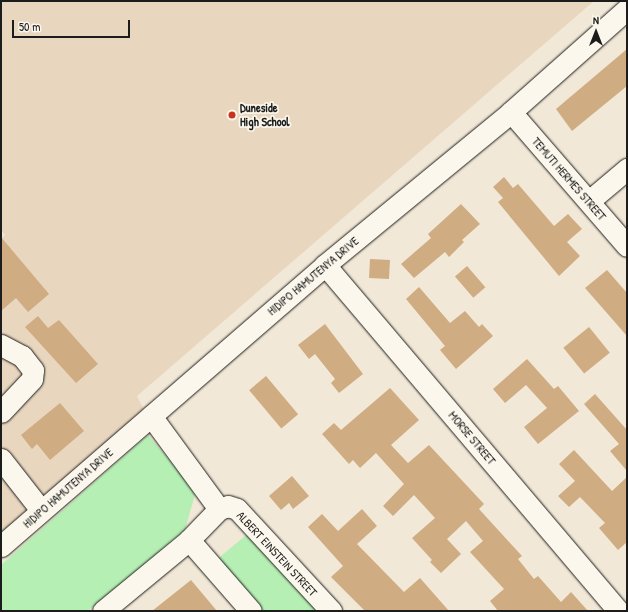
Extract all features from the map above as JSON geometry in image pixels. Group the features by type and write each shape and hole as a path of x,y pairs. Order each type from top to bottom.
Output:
{"street":[{"name":"HIDIPO HAMUTENYA DRIVE","path":"1,546 40,510 325,265 511,112 627,9"},
{"name":"TEMUTI HERMES STREET","path":"511,112 627,246"},
{"path":"589,201 627,169"},
{"name":"MORSE STREET","path":"325,265 618,611"},
{"path":"1,345 22,356 34,370 32,379 1,412"},
{"name":"ALBERT EINSTEIN STREET","path":"151,416 219,509"},
{"path":"1,459 40,510"},
{"name":"ALBERT EINSTEIN STREET","path":"103,611 189,540 219,509 228,506 237,509 331,611"},
{"path":"189,540 251,611"}],"shaded area":[{"name":"Duneside High School","path":"1,1 594,1 137,396 150,423 1,552 1,239 5,235 1,230"}],"green space":[{"path":"148,435 196,491 185,530 88,611 1,611 1,565"},
{"path":"250,532 320,611 261,611 216,560"}],"building":[{"path":"627,49 627,86 572,131 556,109"},
{"path":"504,177 513,188 518,184 554,226 568,214 582,229 567,242 580,256 559,276 498,202 503,198 493,187"},
{"path":"461,204 480,224 462,240 464,242 449,257 445,252 414,278 401,264 431,238 428,234"},
{"path":"1,237 49,294 28,312 16,298 1,311"},
{"path":"370,259 390,260 389,279 369,278"},
{"path":"467,266 485,287 473,298 455,276"},
{"path":"607,270 627,293 627,336 585,288"},
{"path":"419,287 450,323 465,311 479,327 482,324 493,336 456,369 440,350 445,346 406,299"},
{"path":"38,316 48,328 59,320 98,364 76,383 25,327"},
{"path":"325,324 363,374 339,393 331,383 335,379 315,354 309,359 298,345"},
{"path":"589,327 610,353 584,373 563,348"},
{"path":"527,359 554,389 558,386 579,411 538,444 524,427 547,408 526,385 505,403 493,389"},
{"path":"266,376 298,414 281,428 249,390"},
{"path":"390,388 419,420 391,445 408,463 429,445 484,504 479,509 522,556 518,559 534,579 538,576 561,602 571,592 588,611 498,611 490,601 504,589 470,552 483,541 466,521 447,539 461,554 441,573 430,562 432,560 412,538 435,518 414,495 393,516 383,506 404,484 376,453 360,468 353,460 349,464 322,434 334,423 341,430"},
{"path":"595,394 627,430 627,471 610,451 619,444 584,404"},
{"path":"60,403 84,431 50,460 37,444 32,449 21,435"},
{"path":"574,450 612,491 627,477 627,542 618,550 599,528 605,523 580,497 569,507 558,496 575,481 559,464"},
{"path":"292,476 309,496 293,509 289,503 281,510 269,496"},
{"path":"362,509 377,526 357,544 404,592 420,578 449,611 365,611 331,577 343,566 308,527 322,514 338,531"},
{"path":"191,580 217,611 152,611"}],"place":[{"name":"Duneside High School","path":"232,115"}]}
